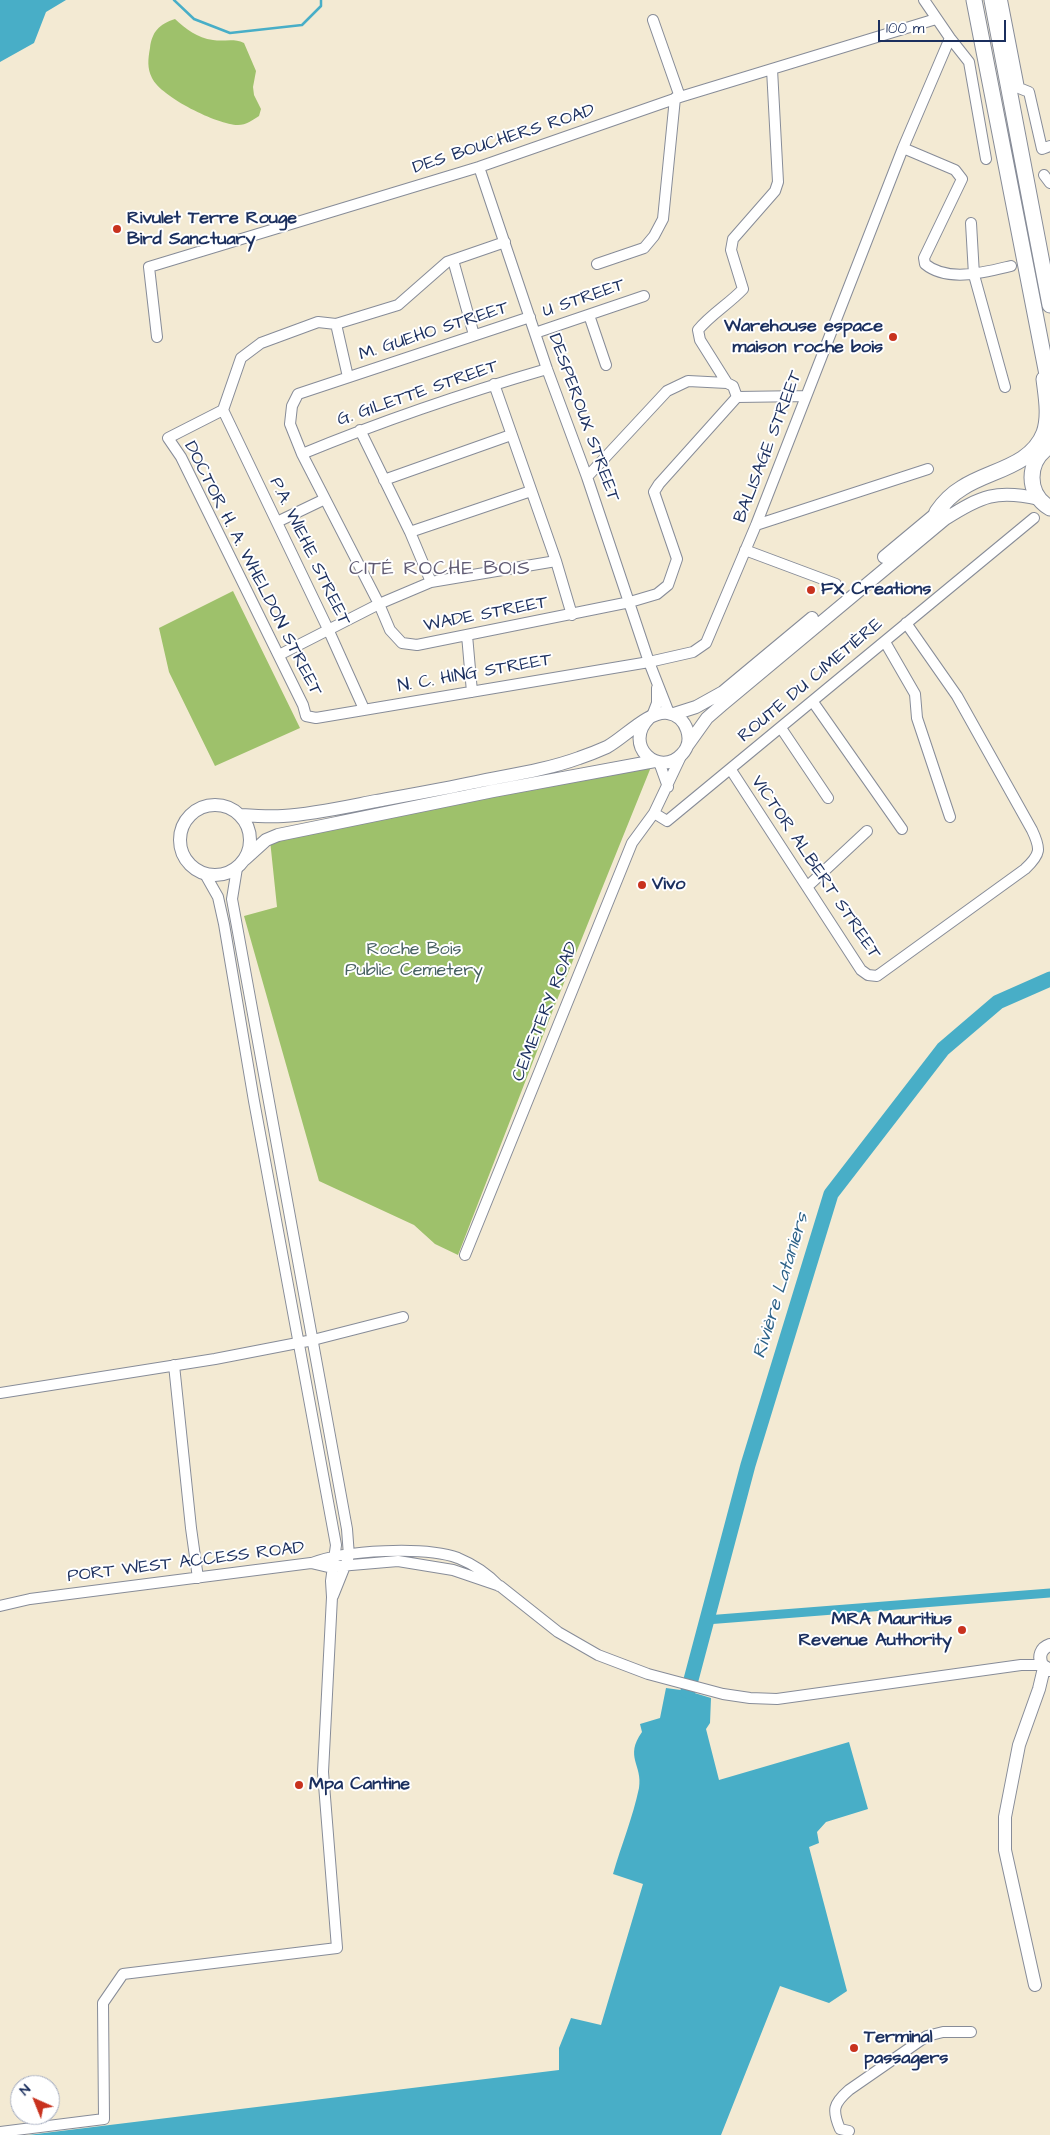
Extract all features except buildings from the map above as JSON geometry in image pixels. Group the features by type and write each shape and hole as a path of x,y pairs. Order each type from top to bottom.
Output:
{"highway":[{"path":"974,0 1050,390"},
{"path":"992,0 1050,305"},
{"path":"937,512 949,498 963,487 1028,456 1044,433 1048,406 1037,324"},
{"path":"1047,507 1032,481 1035,462 1049,442"}],"main road":[{"path":"241,816 282,816 338,808 550,768 606,747 650,717 671,714 696,707 723,692 937,512 967,491 1035,462"},
{"path":"241,864 250,849 251,838 248,826 234,809 223,805 211,804 199,808 189,816 183,826 180,838 181,850 186,860 195,869 205,874 216,875 227,873 241,864 266,840 278,835 493,791 657,762 668,762 685,751 708,718 722,705 945,519 966,505 1000,494 1013,494 1047,507"},
{"path":"671,714 684,723 688,730 685,751"},
{"path":"650,717 643,724 638,739 645,754 657,762"},
{"path":"1035,1985 1005,1850 1005,1816 1019,1745 1046,1663"}],"street":[{"path":"924,0 969,62 986,159"},
{"path":"1002,0 1019,88 1029,92 1046,147"},
{"name":"DES BOUCHERS ROAD","path":"158,337 149,267 479,167 678,98 936,19"},
{"path":"597,264 644,248 654,236 663,219 678,98 653,20"},
{"name":"BALISAGE STREET","path":"649,662 693,652 706,643 756,525 903,148 950,38"},
{"path":"727,383 700,340 698,330 707,319 733,300 744,289 731,250 734,239 775,191 778,182 772,69"},
{"path":"903,148 955,170 962,179 924,258 925,264 933,271 974,275 1011,266"},
{"name":"DESPEROUX STREET","path":"479,167 547,369 630,602 649,662 671,714"},
{"path":"971,223 974,275 1005,387"},
{"path":"223,410 241,358 261,343 318,322 336,324 398,305 447,262 505,242"},
{"path":"453,260 474,335"},
{"name":"U STREET","path":"535,333 644,296"},
{"path":"589,315 606,365"},
{"name":"M. GUEHO STREET","path":"292,406 298,394 530,317"},
{"path":"336,324 348,377"},
{"name":"G. GILETTE STREET","path":"302,454 360,430 494,384 547,369"},
{"path":"587,477 667,390 688,381 727,383 733,386 737,397 806,396"},
{"path":"494,384 556,561 572,614"},
{"name":"WADE STREET","path":"292,406 290,424 302,454 379,604 390,630 402,643 417,645 630,602 657,594 668,585 677,559 654,492 737,397"},
{"name":"DOCTOR H. A. WHELDON STREET","path":"223,410 168,438 180,457 279,655 303,705 306,716"},
{"name":"P.A. WIEHE STREET","path":"223,410 328,629 364,710"},
{"path":"360,430 410,532 431,582"},
{"path":"384,480 511,434"},
{"path":"756,525 928,469"},
{"path":"410,532 531,491"},
{"path":"277,522 325,499"},
{"name":"ROUTE DU CIMETIÈRE","path":"654,813 667,821 1034,518"},
{"path":"746,550 836,584"},
{"path":"279,655 379,604 431,582 556,561"},
{"name":"VICTOR ALBERT STREET","path":"730,770 808,886 860,970 868,975 877,976 1035,858 1038,843 999,768 957,696 906,623"},
{"path":"467,635 472,692"},
{"path":"885,642 916,694 917,718 950,817"},
{"name":"N. C. HING STREET","path":"306,716 316,718 649,662"},
{"path":"650,717 657,704 656,679"},
{"path":"813,702 902,829"},
{"path":"781,728 828,798"},
{"name":"CEMETERY ROAD","path":"465,1255 632,843 654,813 685,751"},
{"path":"657,762 668,787"},
{"path":"808,886 867,831"},
{"path":"241,864 232,899 347,1529 347,1561 332,1597"},
{"path":"0,2132 104,2119 103,2003 123,1974 337,1948 329,1867 323,1772 332,1597 331,1581 336,1545 224,924 218,897 205,874"},
{"path":"0,1393 299,1343 403,1317"},
{"path":"174,1365 198,1578"},
{"name":"PORT WEST ACCESS ROAD","path":"0,1606 30,1599 311,1563 347,1561 391,1551 457,1558 484,1571 558,1632 590,1650 648,1674 723,1694 777,1699 1046,1663"},
{"path":"849,2130 840,2129 834,2115 835,2107 840,2098 849,2090 928,2036 942,2032 971,2032"}],"green space":[{"path":"175,19 188,30 207,39 244,43 256,71 253,87 254,95 261,109 259,116 241,125 229,124 191,109 157,85 150,74 149,67 152,37 157,29"},
{"path":"233,591 300,728 215,766 169,672 159,628"},
{"name":"Roche Bois Public Cemetery","path":"651,767 553,1010 458,1255 435,1244 414,1225 319,1181 244,916 277,907 270,840"}],"water":[{"path":"0,0 66,0 46,12 34,43 0,62"},
{"path":"666,1688 688,1691 711,1698 710,1723 706,1729 719,1780 849,1742 868,1809 826,1822 817,1832 819,1843 809,1847 847,1991 829,2003 780,1986 721,2135 28,2135 559,2070 559,2048 571,2018 601,2025 643,1884 613,1874 634,1810 639,1788 640,1780 634,1748 642,1732 640,1724 660,1718"}],"waterway":[{"path":"174,0 194,19 230,33 302,25 321,6 321,0"},
{"name":"Rivière Lataniers","path":"688,1691 748,1465 831,1194 943,1049 998,1002 1050,979"},
{"path":"706,1620 1050,1593"}],"place":[{"name":"Rivulet Terre Rouge Bird Sanctuary","path":"117,229"},
{"name":"Warehouse espace maison roche bois","path":"893,337"},
{"name":"FX Creations","path":"811,590"},
{"name":"Vivo","path":"642,885"},
{"name":"MRA Mauritius Revenue Authority","path":"962,1630"},
{"name":"Mpa Cantine","path":"299,1785"},
{"name":"Terminal passagers","path":"854,2048"}],"district":[{"name":"CITÉ ROCHE BOIS","path":"440,570"}]}
